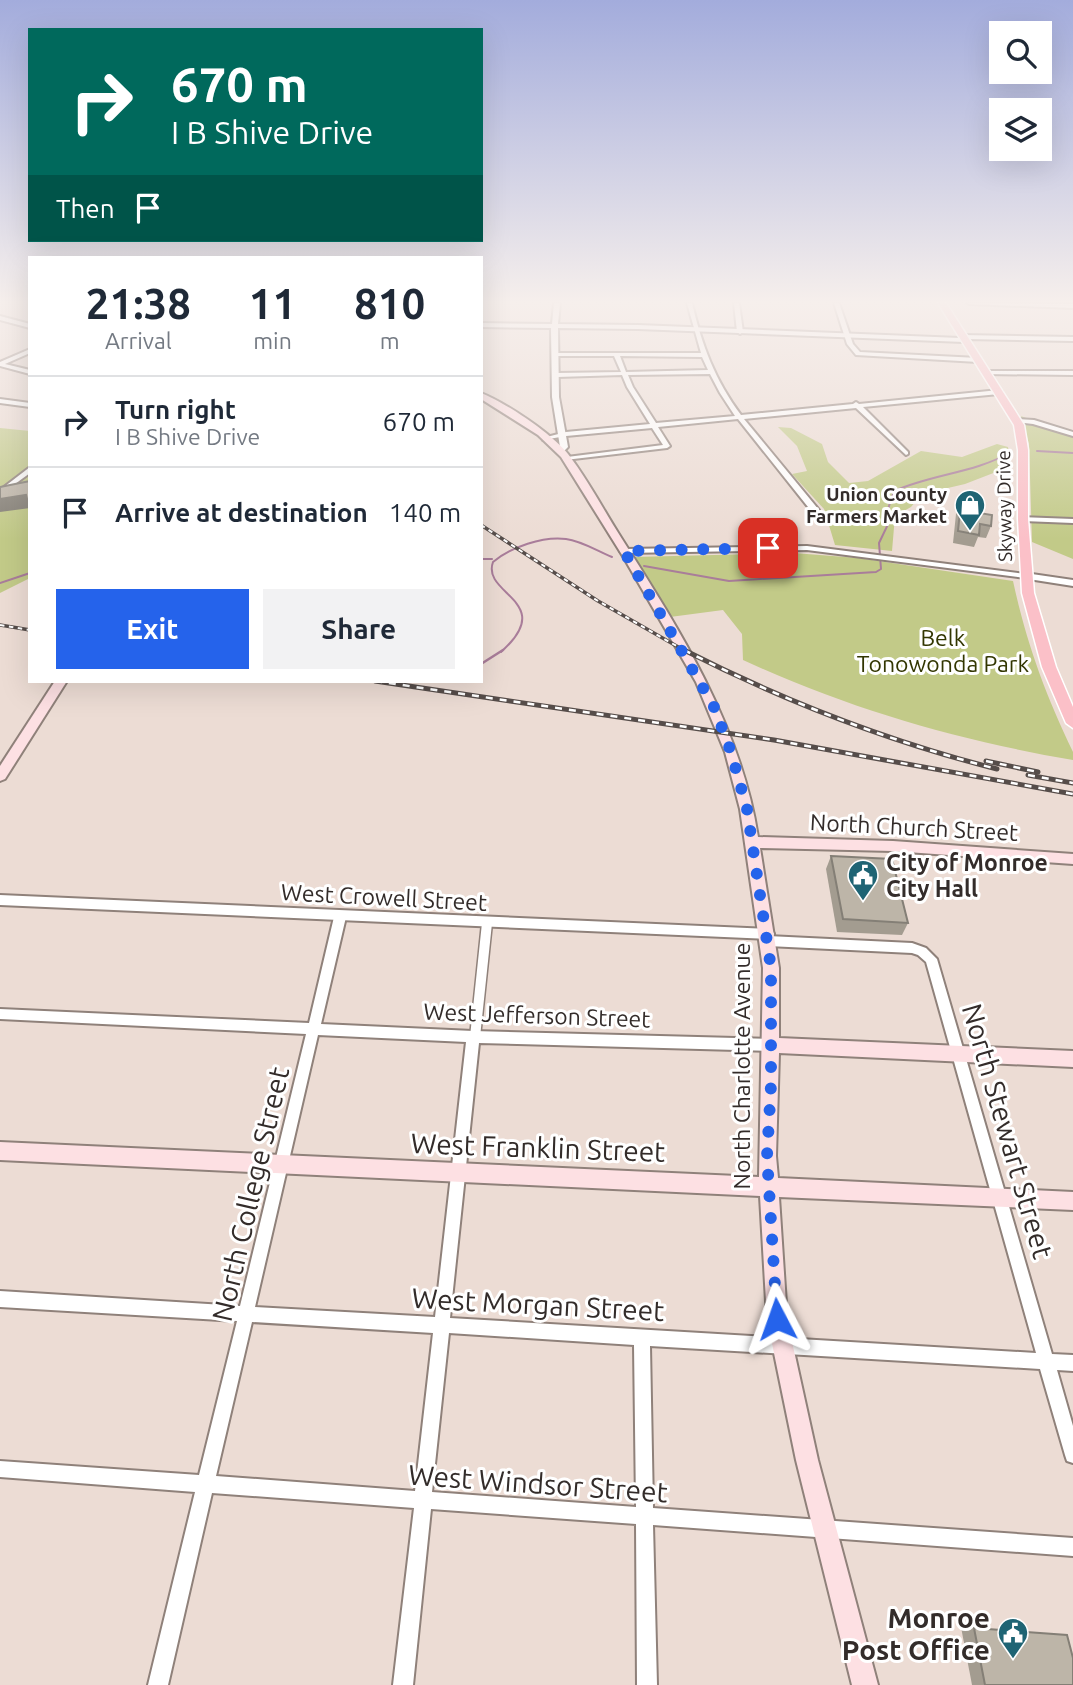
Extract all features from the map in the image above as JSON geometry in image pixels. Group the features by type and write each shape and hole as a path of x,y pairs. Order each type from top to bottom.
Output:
{"main road":[{"name":"Skyway Drive","path":"992,382 1017,421 1023,450 1025,576 1036,628 1073,723"},
{"name":"North Charlotte Avenue","path":"483,396 549,436 564,455 624,551 714,707 731,752 752,842 771,968 768,1185 777,1319 807,1460 865,1685"},
{"path":"0,776 60,683"},
{"name":"North Church Street","path":"752,842 892,846 1073,859"},
{"name":"West Jefferson Street","path":"772,1045 1073,1059"},
{"name":"West Franklin Street","path":"0,1151 1073,1201"}],"street":[{"path":"549,436 556,382"},
{"path":"549,436 564,447 564,455 620,453 666,447 628,382"},
{"path":"718,382 730,405 815,510"},
{"path":"549,436 999,392"},
{"path":"0,401 28,405"},
{"path":"856,404 905,453"},
{"path":"1017,421 1073,434"},
{"path":"0,493 28,471"},
{"path":"1023,519 1073,521"},
{"path":"624,551 799,548 1073,583"},
{"name":"West Crowell Street","path":"0,900 768,938 918,950"},
{"name":"North College Street","path":"158,1685 340,917"},
{"path":"402,1685 487,923"},
{"name":"North Stewart Street","path":"918,950 931,959 1073,1455"},
{"name":"West Jefferson Street","path":"0,1014 474,1037 772,1045"},
{"name":"West Morgan Street","path":"0,1299 1073,1363"},
{"path":"642,1337 647,1685"},
{"name":"West Windsor Street","path":"0,1469 1073,1547"}],"green space":[{"path":"1021,416 1073,435 1073,559 1032,542 1029,444"},
{"path":"778,427 791,428 822,444 828,462 849,483 868,481 921,451 962,457 997,444 1008,447 1010,471 996,472 965,484 922,494 911,507 895,516 892,551 835,545 824,509 792,474 807,471 797,446"},
{"path":"0,428 28,431 28,579 0,593"},
{"name":"Belk Tonowonda Park","path":"794,553 858,558 1013,581 1031,648 1045,689 1073,752 1073,760 987,743 904,721 783,678 743,660 742,634 723,610 670,617 634,557"}],"building":[{"path":"28,481 28,503 26,495 0,499 0,487"},
{"path":"961,501 979,504 979,513 992,515 991,526 980,524 979,535 958,531"},
{"name":"City of Monroe City Hall","path":"831,856 892,859 908,923 843,919"},
{"name":"Monroe Post Office","path":"974,1628 1067,1635 1073,1658 1073,1685 985,1685"}],"waterway":[{"path":"1037,451 1073,453"},
{"path":"644,566 729,581 876,572 881,569 879,543 891,518 888,509 894,491 983,465 1011,452"},
{"path":"503,650 517,635 522,621 514,600 497,583 492,573 493,562 509,552 547,539 578,542 612,557"},
{"path":"483,559 492,559"},
{"path":"0,583 28,574"},
{"path":"483,663 503,650"}],"railway":[{"path":"483,526 598,601 687,652"},
{"path":"0,625 28,630"},
{"path":"684,650 798,703 837,718 916,746 997,769"},
{"path":"389,683 774,740 1073,794"},
{"path":"986,761 1038,772"},
{"path":"1028,775 1073,783"}],"place":[{"name":"Union County Farmers Market","path":"970,532"},
{"name":"City of Monroe City Hall","path":"863,902"},
{"name":"Monroe Post Office","path":"1013,1660"}],"route":[{"path":"768,548 624,551 714,707 731,752 747,809 771,968 771,1085 767,1156 777,1319"}]}
